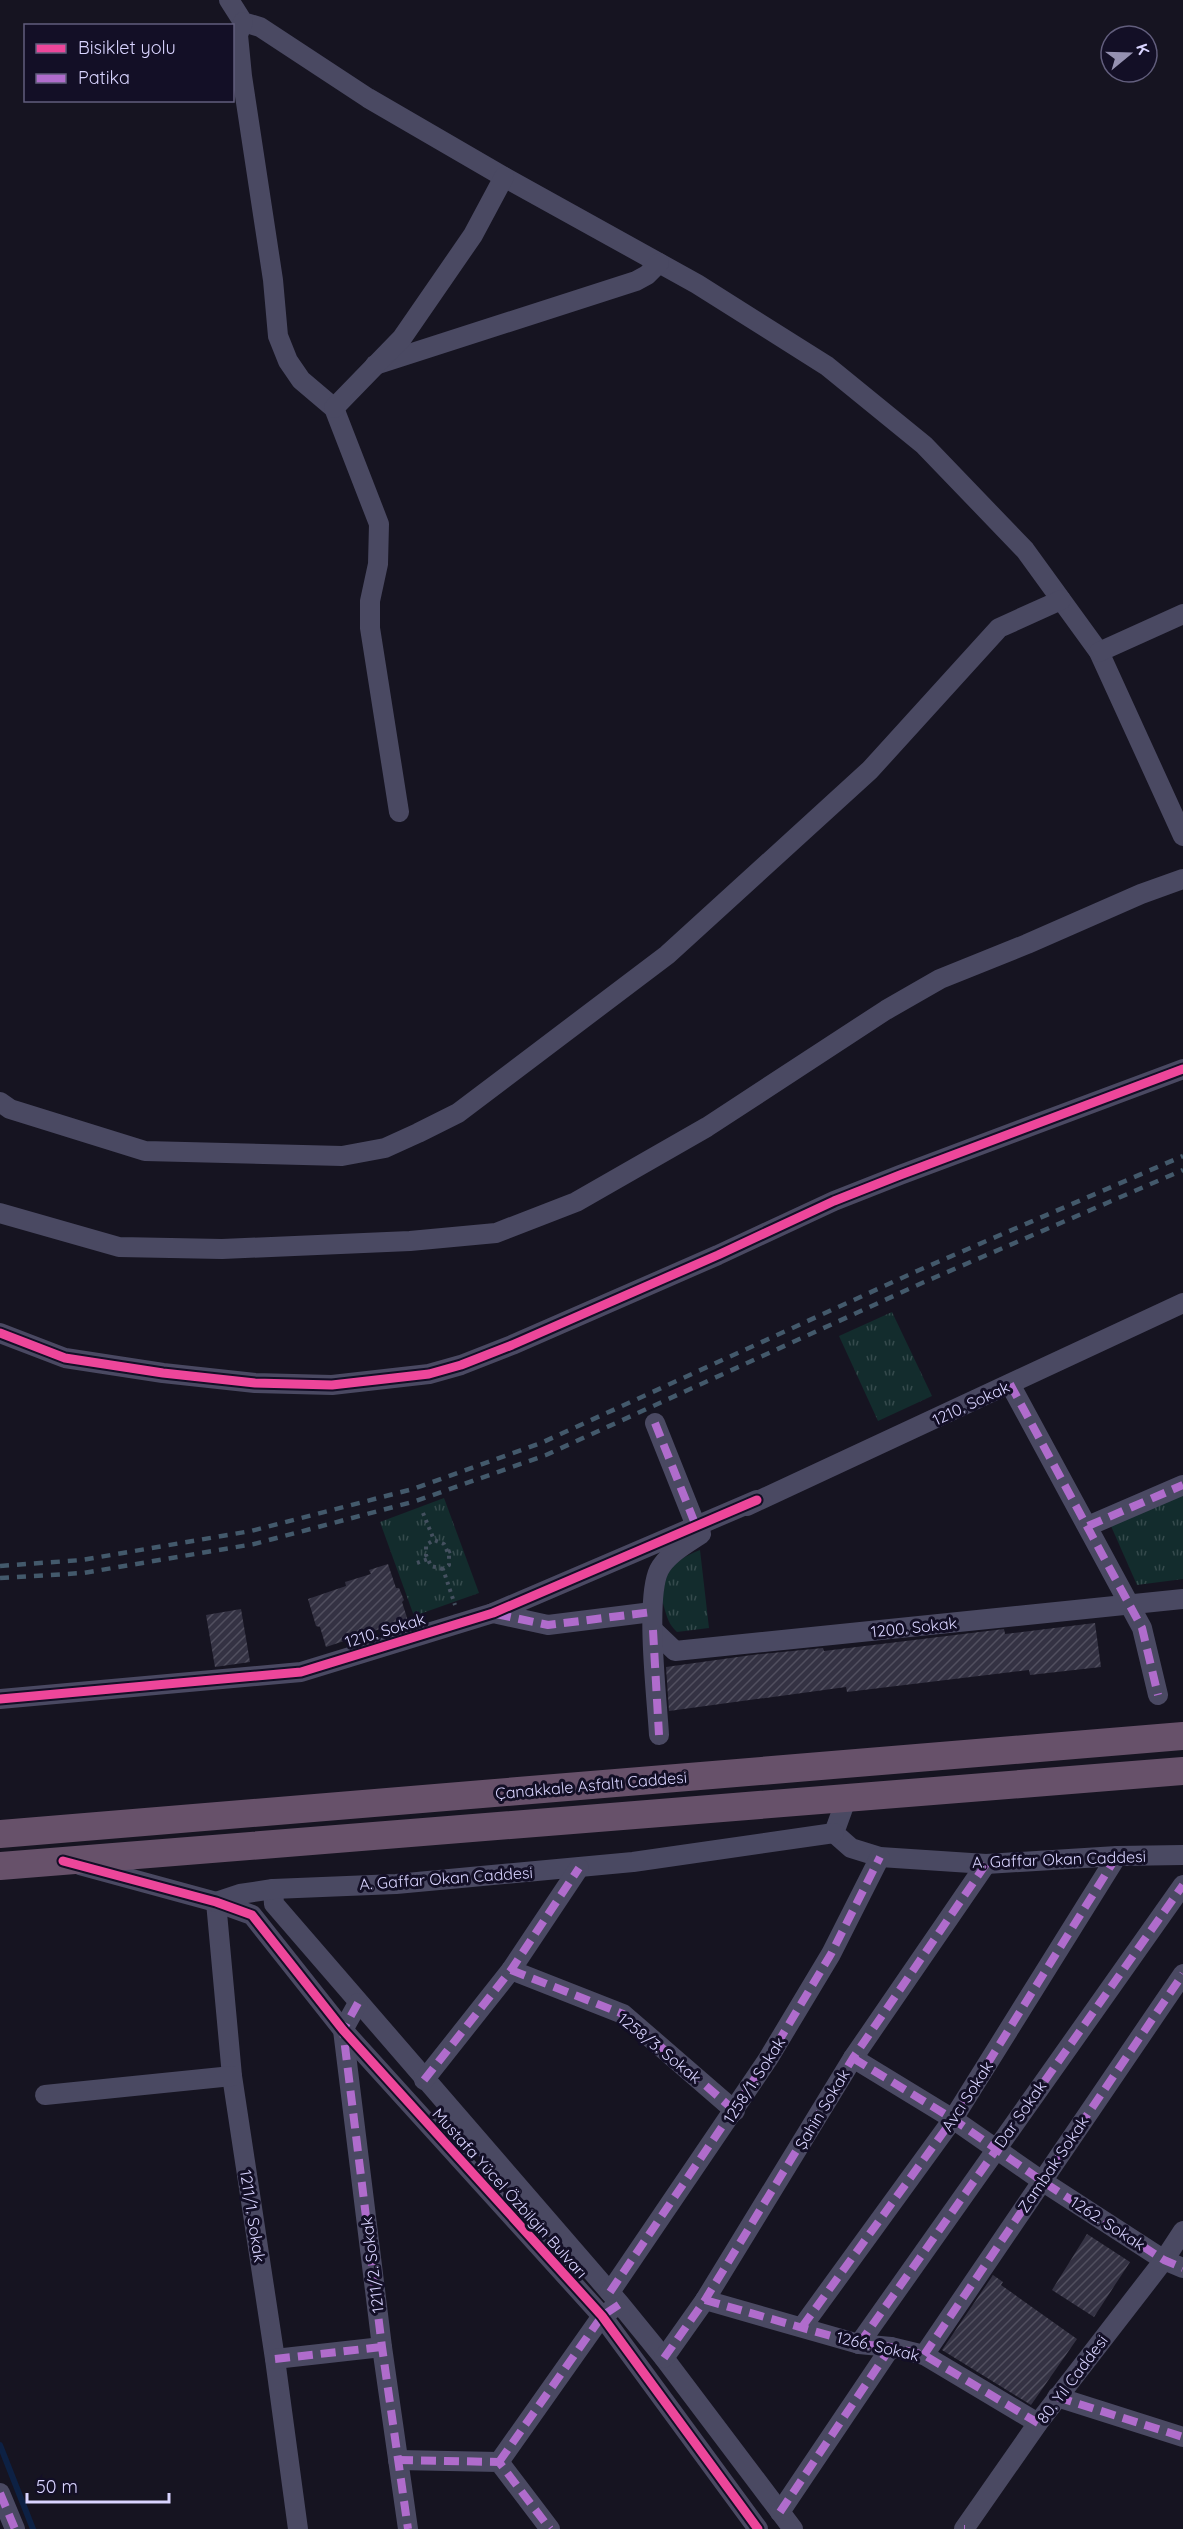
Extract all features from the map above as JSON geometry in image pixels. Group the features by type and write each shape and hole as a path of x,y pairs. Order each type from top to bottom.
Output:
{"highway":[{"name":"Çanakkale Asfaltı Caddesi","path":"0,1834 1183,1736"},
{"name":"Çanakkale Asfaltı Caddesi","path":"0,1866 695,1812 847,1797 1183,1771"}],"street":[{"path":"229,0 243,22 260,27 368,98 504,177 697,284 827,366 924,445 1024,550 1099,652 1183,836"},
{"path":"243,22 238,34 242,76 273,280 278,336 288,362 301,380 334,408 379,524 378,564 370,601 370,628 399,812"},
{"path":"334,408 402,338 473,235 504,177"},
{"path":"375,365 636,281 647,276 659,262"},
{"path":"0,1102 10,1109 146,1151 342,1156 385,1148 418,1133 458,1113 667,955 870,770 999,628 1061,600"},
{"path":"1099,652 1183,614"},
{"path":"0,1213 119,1247 234,1248 410,1241 496,1233 576,1202 707,1126 886,1010 940,979 1141,894 1183,879"},
{"path":"0,1333 65,1358 163,1373 255,1383 332,1385 429,1374 461,1365 512,1345 845,1197 1183,1070"},
{"name":"1210. Sokak","path":"0,1700 301,1672 493,1613 757,1500 1183,1303"},
{"path":"1010,1384 1142,1628 1158,1695"},
{"path":"655,1423 696,1526"},
{"path":"1088,1526 1183,1485"},
{"name":"1210. Sokak","path":"659,1735 652,1602 659,1569 681,1547 757,1500"},
{"name":"1200. Sokak","path":"653,1621 675,1652 1183,1599"},
{"path":"493,1613 548,1625 653,1621"},
{"path":"834,1833 847,1797"},
{"name":"A. Gaffar Okan Caddesi","path":"216,1902 240,1894 273,1896 633,1862 834,1833 851,1848 880,1857 986,1864 1117,1856 1183,1855"},
{"name":"Avcı Sokak","path":"802,2326 953,2119 1117,1856"},
{"name":"1258/1. Sokak","path":"615,2298 735,2111 831,1954 880,1857"},
{"path":"63,1861 216,1902 252,1915 273,1896"},
{"name":"Şahin Sokak","path":"664,2358 705,2300 853,2058 986,1864"},
{"path":"424,2079 511,1970 579,1868"},
{"name":"Dar Sokak","path":"859,2344 1183,1885"},
{"name":"Mustafa Yücel Özbilgin Bulvarı","path":"273,1896 358,2003 615,2298 664,2358 793,2529"},
{"name":"1211/1. Sokak","path":"216,1902 231,2076 275,2359 298,2529"},
{"name":"Mustafa Yücel Özbilgin Bulvarı","path":"252,1915 344,2030 602,2316 758,2529"},
{"name":"1258/3. Sokak","path":"511,1970 623,2014 735,2111"},
{"name":"Zambak Sokak","path":"924,2355 1183,1974"},
{"path":"344,2030 358,2003"},
{"name":"1211/2. Sokak","path":"344,2030 382,2347 408,2529"},
{"name":"1262. Sokak","path":"853,2058 953,2119 1042,2181 1164,2260 1183,2268"},
{"path":"45,2095 231,2076"},
{"name":"80. Yıl Caddesi","path":"965,2529 1057,2397 1164,2260 1183,2231"},
{"path":"500,2462 615,2298"},
{"name":"1266. Sokak","path":"705,2300 859,2344 891,2347 924,2355 1038,2423"},
{"path":"275,2359 382,2347"},
{"path":"780,2512 891,2347"},
{"path":"1057,2397 1183,2437"},
{"path":"398,2460 500,2462"},
{"path":"500,2462 550,2529"},
{"path":"0,2493 15,2529"}],"path":[{"path":"423,1513 435,1540 444,1544 448,1552 449,1565 443,1569 431,1566 428,1560 426,1545 435,1540"},
{"path":"448,1552 453,1550"},
{"path":"417,1563 428,1560"},
{"path":"443,1569 461,1623"}],"green space":[{"path":"892,1312 932,1396 878,1421 839,1336"},
{"path":"1183,1494 1183,1579 1137,1585 1111,1526"},
{"path":"444,1498 479,1593 414,1616 380,1522"},
{"path":"700,1550 709,1628 677,1632 670,1624 664,1607 662,1586 664,1578 674,1564"}],"building":[{"path":"388,1564 396,1588 399,1588 404,1600 402,1602 409,1624 393,1629 392,1625 326,1647 320,1627 316,1626 308,1599 346,1586 345,1582 371,1574 369,1570"},
{"path":"241,1609 250,1662 215,1667 206,1615"},
{"path":"1095,1623 1101,1667 1030,1675 1029,1670 847,1692 846,1687 669,1711 666,1667 752,1655 823,1648 824,1651 1004,1629 1005,1634"},
{"path":"1087,2234 1130,2262 1094,2317 1052,2290"},
{"path":"993,2275 1003,2282 1001,2285 1077,2339 1031,2405 942,2350"}],"waterway":[{"path":"0,2445 33,2529"}],"railway":[{"path":"0,1566 82,1560 251,1531 413,1489 541,1443 917,1271 1183,1156"},
{"path":"0,1578 83,1573 254,1544 416,1501 546,1455 922,1283 1183,1170"}],"marked path":[{"path":"1010,1384 1142,1628 1158,1695"},
{"path":"655,1423 696,1526"},
{"path":"1088,1526 1183,1485"},
{"path":"496,1614 548,1625 652,1612"},
{"path":"653,1630 659,1735"},
{"path":"802,2327 953,2119 1117,1856"},
{"path":"610,2292 768,2059 831,1954 880,1857"},
{"path":"664,2358 705,2300 853,2058 986,1864"},
{"path":"424,2080 511,1970 579,1868"},
{"path":"859,2344 1183,1885"},
{"path":"511,1970 623,2014 735,2111"},
{"path":"924,2355 1183,1974"},
{"path":"358,2003 343,2030 382,2347 408,2529"},
{"path":"853,2058 953,2119 1042,2181 1164,2260 1183,2268"},
{"path":"705,2300 859,2344 891,2347 924,2355 1038,2423"},
{"path":"499,2462 602,2316 620,2304"},
{"path":"275,2359 382,2347"},
{"path":"780,2512 891,2347"},
{"path":"1057,2397 1183,2437"},
{"path":"398,2460 499,2462 550,2529"},
{"path":"0,2493 15,2529"}],"cycle path":[{"path":"0,1333 65,1358 163,1373 255,1383 332,1385 429,1374 461,1365 512,1345 718,1255 834,1201 1183,1069"},
{"path":"0,1699 301,1672 493,1613 757,1500"},
{"path":"63,1861 216,1902 252,1915 343,2030 602,2316 758,2529"}]}
